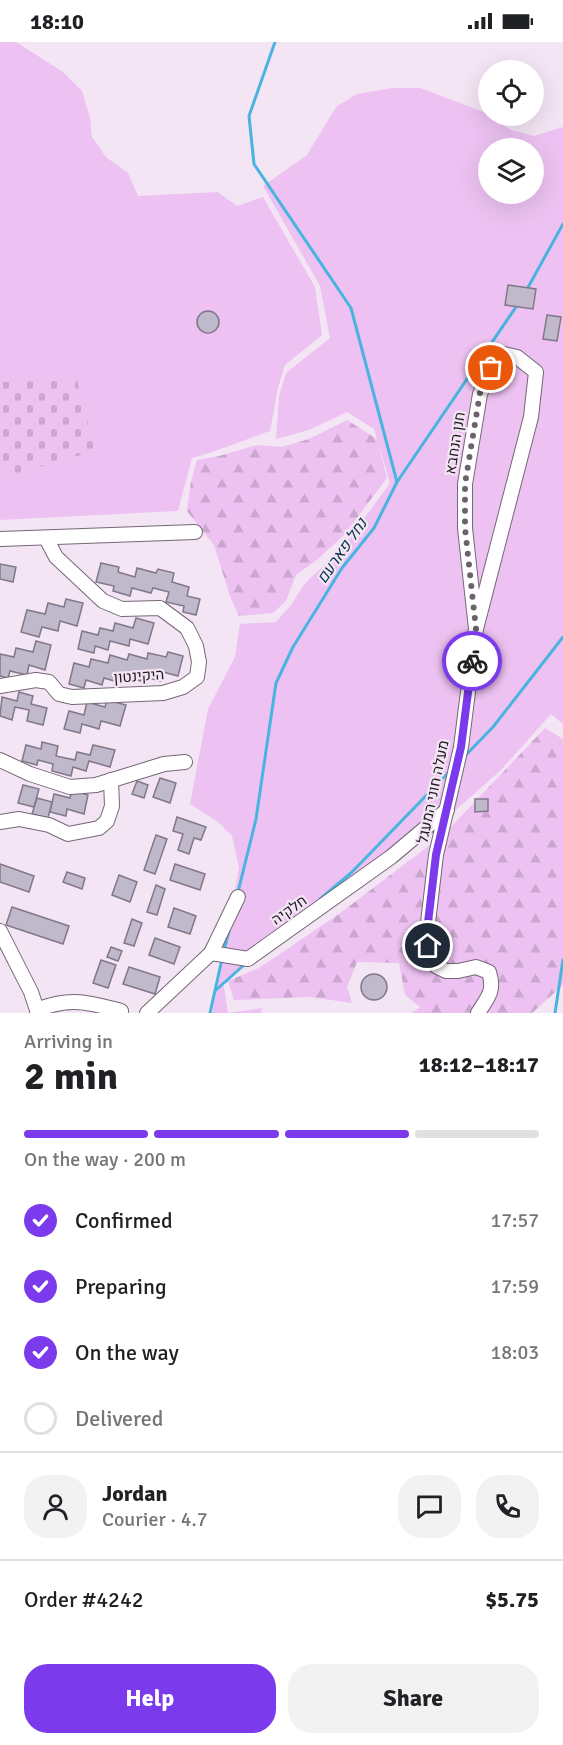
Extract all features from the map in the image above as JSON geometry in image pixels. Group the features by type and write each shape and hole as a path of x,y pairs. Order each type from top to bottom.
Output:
{"street":[{"name":"חנן הנחבא","path":"504,354 517,357 536,372 531,417 476,629 465,528 465,484 480,393 491,368 504,354"},
{"path":"0,539 195,532"},
{"name":"היקינטון","path":"0,686 36,680 49,682 59,694 72,697 163,693 183,687 197,677 196,646 187,628 160,608 122,609 103,601 56,557 46,538"},
{"name":"מעלה חוני המעגל","path":"476,629 461,747 436,855 427,931 429,957 436,966 446,971 476,967 489,972 493,985 478,1013"},
{"path":"0,760 39,777 70,787 96,785 164,764 185,762"},
{"path":"0,822 19,819 50,825 68,834 99,828 107,821 112,806 111,780"},
{"name":"חלקיה","path":"211,953 248,958 391,857 447,810"},
{"path":"147,1013 211,953 238,897"},
{"path":"0,931 31,992 37,1011 52,1004 74,1001 121,1011"}],"green space":[{"path":"0,42 16,42 63,72 82,91 90,118 92,137 106,157 128,173 138,196 218,192 237,206 263,197 315,287 322,335 285,365 270,431 192,458 178,511 0,520"},
{"path":"392,88 420,88 478,110 478,126 505,126 511,130 534,136 563,127 563,724 551,714 501,770 405,855 223,981 228,1013 212,1013 239,868 232,836 218,822 190,804 208,709 235,657 240,624 276,622 311,577 339,553 390,483 374,429 347,412 309,430 276,439 279,396 286,373 330,338 320,286 263,186 307,155 336,107 357,94"},
{"path":"77,380 95,451 0,478 0,382"},
{"path":"347,420 377,439 387,478 344,535 317,560 296,575 286,601 273,613 239,616 230,596 214,545 187,511 191,481 197,460 257,445 281,447 309,439"},
{"path":"545,728 563,739 563,985 532,1013 411,1013 420,1007 405,995 399,963 357,962 347,987 352,1003 310,997 234,1000 228,981 259,968 339,914 443,835"},
{"path":"262,1008 261,1013 228,1013"}],"building":[{"path":"508,285 536,289 533,309 505,305"},
{"path":"208,311 216,314 219,322 216,330 208,333 200,330 197,322 200,314"},
{"path":"547,315 561,317 557,341 543,339"},
{"path":"101,563 119,567 118,572 135,577 137,568 156,573 158,569 174,573 172,582 189,587 187,596 200,599 196,615 183,612 184,606 166,602 169,592 153,588 151,593 132,588 130,596 113,591 114,586 96,582"},
{"path":"0,564 16,567 13,582 0,579"},
{"path":"66,599 83,603 77,626 60,621 58,631 42,627 39,637 21,632 27,610 45,614 48,603 64,607"},
{"path":"136,618 154,623 148,644 130,639 129,646 110,641 108,650 95,646 94,653 78,649 82,631 98,635 100,628 113,631 115,623 133,628"},
{"path":"36,641 51,645 45,670 29,665 27,675 10,671 8,678 0,676 0,654 14,657 16,648 33,652"},
{"path":"168,652 183,656 178,676 163,672 160,681 142,676 141,681 123,676 121,683 104,678 102,685 86,680 84,688 69,684 74,663 89,667 91,659 108,663 110,655 127,660 129,654 147,659 148,653 166,657"},
{"path":"19,692 33,696 31,704 47,708 43,725 27,721 29,710 15,707 12,720 0,716 2,697 17,701"},
{"path":"107,700 126,705 120,726 101,721 99,729 82,724 80,733 64,729 69,711 84,715 87,702 105,707"},
{"path":"42,742 58,746 56,756 75,760 77,752 90,755 93,745 115,750 110,767 89,761 86,771 73,767 71,776 52,771 53,764 38,760 37,765 22,761 26,745 41,749"},
{"path":"160,778 176,783 170,803 153,797"},
{"path":"137,781 148,785 144,798 132,794"},
{"path":"23,785 39,789 34,807 18,803"},
{"path":"72,790 88,795 84,814 67,809 66,816 50,812 54,794 70,798"},
{"path":"37,798 52,802 48,818 32,814"},
{"path":"475,799 488,799 488,811 475,812"},
{"path":"177,817 206,827 201,840 194,838 189,854 178,850 183,834 173,831"},
{"path":"156,835 167,839 155,874 144,870"},
{"path":"0,864 34,876 29,892 0,882"},
{"path":"175,864 205,874 200,890 170,880"},
{"path":"67,872 85,878 82,889 63,882"},
{"path":"119,875 137,882 130,902 112,895"},
{"path":"156,885 165,889 157,915 147,912"},
{"path":"12,907 69,926 63,944 6,925"},
{"path":"174,908 196,916 190,934 168,927"},
{"path":"132,919 142,923 134,946 124,943"},
{"path":"155,938 180,947 174,964 149,955"},
{"path":"111,947 122,951 118,961 107,957"},
{"path":"101,960 116,965 108,988 93,983"},
{"path":"129,967 160,977 155,994 123,984"},
{"path":"374,974 383,978 387,987 383,996 374,1000 365,996 361,987 365,978"}],"waterway":[{"name":"נחל פארעם","path":"238,892 256,819 276,683 293,647 342,568 374,528 397,482 351,308 254,164 249,116 275,42"},
{"path":"526,291 563,224"},
{"path":"397,482 518,304"},
{"path":"463,758 493,727 563,637"},
{"path":"320,899 351,873 450,771"},
{"name":"נחל פארעם","path":"224,950 230,927"},
{"name":"נחל פארעם","path":"210,1013 222,959"},
{"path":"555,1013 563,960"},
{"path":"216,990 245,964"}],"way so far":[{"path":"472,661 476,629 465,528 465,484 480,393 491,368"}],"route":[{"path":"428,946 427,931 436,855 461,747 472,661"}]}
